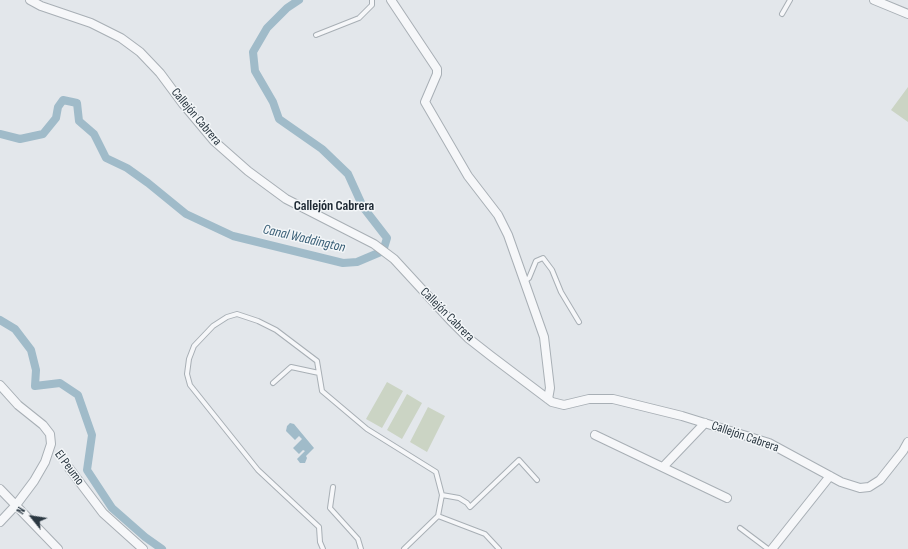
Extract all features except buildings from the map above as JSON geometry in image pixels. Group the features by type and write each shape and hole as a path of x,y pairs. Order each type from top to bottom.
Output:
{"street":[{"name":"Callejón Cabrera","path":"30,0 41,6 91,23 121,38 140,52 160,73 183,104 214,141 248,171 286,199 377,247 394,259 468,338 548,399 564,405 589,399 613,398 705,423 769,443 830,476 856,488 873,486 880,480 903,451 908,442"},
{"path":"391,0 437,69 437,74 426,102 468,176 498,215 508,235 544,337 550,388 548,399"},
{"path":"874,0 908,14"},
{"name":"El Peumo","path":"0,385 18,405 43,425 50,434 51,444"},
{"path":"663,467 705,423"},
{"path":"595,435 727,498"},
{"path":"0,522 16,505 34,481 45,462 51,444"},
{"name":"El Peumo","path":"69,468 102,513 143,549"},
{"path":"772,549 830,476"},
{"path":"0,489 58,549"}],"lane":[{"path":"316,35 359,18 372,5 372,0"},
{"path":"782,14 790,0"},
{"path":"525,282 529,278 536,261 543,258 552,270 560,292 579,322"},
{"path":"323,549 320,542 319,527 258,470 190,385 187,374 189,359 194,346 213,326 228,317 237,314 247,316 276,330 316,361 322,391 367,429 436,472 442,495 438,516 404,549"},
{"path":"272,383 291,367 319,373"},
{"path":"442,495 459,498 468,503 470,507 519,460 537,480"},
{"path":"333,487 330,508 358,539 361,549"},
{"path":"438,516 485,534 499,549"},
{"path":"740,528 768,549"}],"path":[{"name":"El Peumo","path":"51,444 69,468"}],"green space":[{"path":"908,87 908,122 891,110"},
{"path":"387,382 403,391 382,428 366,419"},
{"path":"407,394 422,403 402,439 387,430"},
{"path":"428,407 445,416 427,452 410,442"}],"water":[{"path":"290,423 294,424 314,448 306,456 307,458 305,463 300,463 297,459 305,451 303,450 299,454 293,448 302,439 299,436 295,440 286,431 287,426"}],"waterway":[{"name":"Canal Waddington","path":"0,134 20,139 43,134 56,118 58,107 63,100 77,103 79,121 94,134 106,158 127,168 186,214 233,236 343,263 357,262 383,251 387,238 363,207 348,174 322,149 279,119 273,102 255,71 253,52 267,28 287,8 299,0"},
{"name":"Canal Waddington","path":"0,320 15,329 31,350 36,370 35,386 60,383 78,395 92,435 87,470 112,508 145,537 162,549"}],"district":[{"name":"Callejón Cabrera","path":"334,206"}]}
